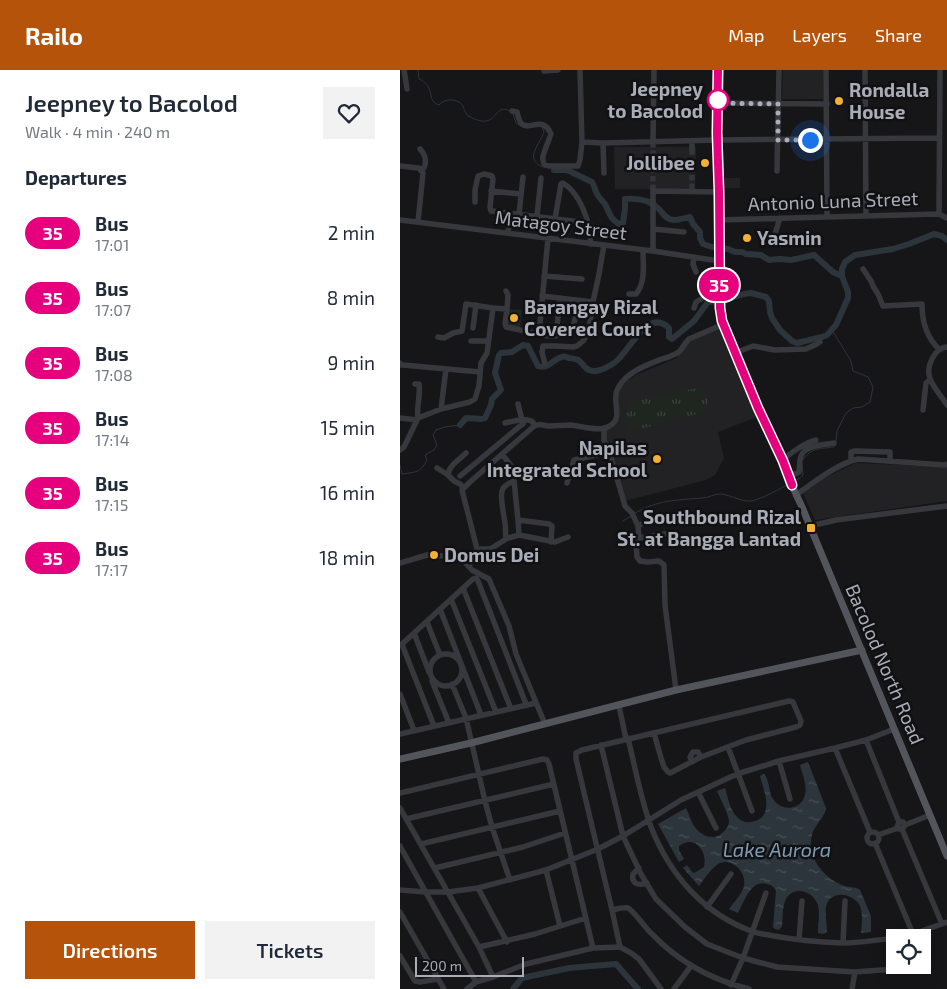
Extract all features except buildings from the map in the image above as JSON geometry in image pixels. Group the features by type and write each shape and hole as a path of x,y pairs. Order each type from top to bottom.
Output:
{"main road":[{"name":"Bacolod North Road","path":"718,70 719,298 724,324 758,408 797,494 947,856"},
{"path":"401,757 471,743 676,690 862,650"}],"street":[{"path":"404,70 408,89"},
{"path":"544,71 558,70"},
{"path":"518,104 514,111 522,125 541,124 550,131 551,134 542,159 544,164 549,166 578,166 582,142 580,70"},
{"path":"653,142 654,70"},
{"path":"777,171 779,70"},
{"path":"826,70 827,217"},
{"path":"865,70 866,216"},
{"path":"939,214 940,70"},
{"path":"718,103 827,104"},
{"path":"582,142 939,138"},
{"path":"692,141 692,150"},
{"path":"604,143 604,173"},
{"path":"420,149 425,158 424,168 421,171"},
{"path":"400,166 418,168 423,175 418,222"},
{"path":"475,202 478,176 484,174 493,177 491,211 588,223"},
{"path":"519,214 523,177"},
{"path":"537,216 542,178"},
{"path":"555,219 561,184 563,183 568,186 579,200 591,226 590,244"},
{"path":"653,251 653,191 692,190 719,192"},
{"path":"491,191 521,194"},
{"path":"508,233 510,214"},
{"name":"Antonio Luna Street","path":"719,220 939,214 947,218"},
{"path":"775,234 780,218"},
{"name":"Matagoy Street","path":"400,220 694,257 719,257"},
{"path":"653,229 684,232"},
{"path":"538,334 548,238"},
{"path":"545,364 542,346 577,346 588,333 604,245"},
{"path":"629,294 636,294 642,283 643,250"},
{"path":"694,257 693,264 696,272"},
{"path":"863,269 884,306 922,304 923,323 930,338 939,349"},
{"path":"544,276 582,280"},
{"path":"694,308 696,302 719,288"},
{"path":"506,291 508,295 506,326 547,336 565,334 572,330 576,315 575,300"},
{"path":"542,296 593,302"},
{"path":"556,336 560,298"},
{"path":"438,337 444,338 462,331 465,305 467,304 507,309"},
{"path":"473,328 476,305"},
{"path":"400,418 417,419 475,399 482,361 486,355 493,308"},
{"path":"462,490 534,426 540,424 604,428 616,421 618,414 616,392 624,380 646,366 680,351 690,339 724,324"},
{"path":"471,341 488,341"},
{"path":"735,353 753,346 775,350 806,349 820,342"},
{"path":"947,348 939,349 935,354 928,374 947,405"},
{"path":"400,363 401,365 480,372"},
{"path":"441,410 446,369"},
{"path":"924,410 926,383 930,380"},
{"path":"400,450 404,447 417,419 420,386 415,384"},
{"path":"460,476 523,424 518,404"},
{"path":"505,423 532,420 534,426"},
{"path":"604,428 604,440 625,506 632,513 636,523 639,538 636,542 637,557 640,561 659,561 664,565 665,605 676,690"},
{"path":"783,461 802,446 816,440"},
{"path":"790,480 800,472 801,455 804,451 813,447 834,443"},
{"path":"851,461 852,452 854,451 890,452 890,461"},
{"path":"567,484 574,460 609,452"},
{"path":"448,475 450,468 466,453"},
{"path":"502,454 512,467 514,475 520,535"},
{"path":"797,494 846,462 858,459 947,464"},
{"path":"476,463 482,471"},
{"path":"437,468 462,487 478,549 472,570"},
{"path":"506,539 501,492 504,487 514,481"},
{"path":"810,526 836,520 947,506"},
{"path":"636,523 676,519"},
{"path":"518,520 551,525 551,542"},
{"path":"639,538 671,533"},
{"path":"478,549 490,549 506,539 520,535 551,542 568,537"},
{"path":"400,563 426,555 460,557 472,570 489,579 508,626 516,654 545,724"},
{"path":"434,726 402,653 402,644 476,578 526,704"},
{"path":"464,588 511,709"},
{"path":"451,599 496,712"},
{"path":"440,609 481,715"},
{"path":"426,622 440,655"},
{"path":"414,633 449,723"},
{"path":"440,655 452,655 460,662 460,677 452,684 438,684 430,676 430,665 440,655"},
{"path":"452,684 466,718 492,827 510,880"},
{"path":"400,694 414,730"},
{"path":"620,948 575,755 578,751 789,700 793,702 802,721 798,726 746,740 702,757 673,772 668,772 664,767 654,733"},
{"path":"400,734 536,703"},
{"path":"619,706 649,820 664,856 696,897 707,907 752,932 794,940 843,943 886,939"},
{"path":"400,890 448,892 478,888 546,870 598,849 623,836 681,800 737,774 779,761 866,740 894,729"},
{"path":"866,740 901,826 944,923 927,929"},
{"path":"601,745 623,836 656,899 685,927 707,944 743,958 777,967 855,972 886,970"},
{"path":"728,747 752,811"},
{"path":"835,748 870,832"},
{"path":"400,793 543,759 546,760 549,764 593,948"},
{"path":"779,761 790,799"},
{"path":"406,819 554,784"},
{"path":"698,792 716,828"},
{"path":"400,808 435,868 493,977"},
{"path":"421,844 560,810"},
{"path":"878,835 930,814"},
{"path":"870,832 875,832 878,835"},
{"path":"870,832 867,836 868,840 871,843 875,843"},
{"path":"435,868 523,847 565,833"},
{"path":"875,843 878,840 878,835"},
{"path":"875,843 910,929"},
{"path":"400,846 476,982"},
{"path":"639,868 633,874 632,879 638,884 647,883"},
{"path":"546,870 560,926"},
{"path":"707,907 731,874"},
{"path":"478,888 507,942"},
{"path":"731,984 743,958 766,893"},
{"path":"799,940 802,901"},
{"path":"843,943 845,901"},
{"path":"612,910 629,909 668,949 692,966 731,984 749,989"},
{"path":"400,912 444,989"},
{"path":"479,948 507,942 586,918"},
{"path":"467,989 476,982 526,964 593,948 620,948 631,953 639,959 661,989"},
{"path":"400,956 415,981 438,979"},
{"path":"674,989 692,966"},
{"path":"852,989 855,972"}],"shaded area":[{"path":"783,70 823,70 823,99 782,99"},
{"path":"614,147 696,147 695,189 615,189"},
{"path":"724,178 740,178 740,188 723,188"},
{"path":"721,328 757,417 718,432 724,458 715,475 706,480 625,501 606,439 607,428 616,423 617,398 622,386 636,375 677,358 688,341"},
{"path":"856,463 947,467 947,501 815,520 803,493 824,478"}],"green space":[{"name":"Barangay Rizal Covered Court","path":"509,309 522,310 520,328 507,327"},
{"path":"697,388 704,390 707,396 708,401 703,412 633,431 626,424 624,417 631,402"}],"water":[{"name":"Lake Aurora","path":"808,762 826,808 812,835 811,851 818,865 828,877 844,886 860,890 871,916 871,932 861,933 862,916 860,906 857,901 842,895 832,898 828,902 826,907 827,932 823,934 818,933 819,915 816,900 803,891 794,892 786,899 783,909 782,926 779,930 773,927 776,891 770,885 761,883 752,888 738,913 729,909 740,895 744,886 743,876 738,868 730,863 720,863 711,870 699,886 683,868 687,865 693,873 704,867 704,856 699,846 690,842 679,846 684,859 679,862 658,824 686,808 694,826 699,832 710,837 718,836 728,827 729,823 728,815 717,791 725,788 731,807 741,821 751,822 759,819 766,810 766,796 760,776 764,774 771,796 776,803 788,808 796,806 800,804 805,796 805,782 800,765"}],"waterway":[{"path":"418,70 419,79 427,85 436,104 439,105 448,100 458,101 463,106 467,115 481,121 490,120 502,109 510,111"},
{"path":"513,114 516,123 521,126"},
{"path":"542,127 544,132 534,157 539,165 546,168"},
{"path":"554,170 567,170 592,182 611,217 619,224 623,223 625,199 643,200 655,206 671,220 690,217 700,232 703,244 735,252 761,255 769,260 791,260 814,255 833,272 842,276"},
{"path":"460,425 466,418 485,418 492,399 501,390 495,373 501,353 512,352 523,345 528,346 538,366 545,367 559,358 565,357 578,360 588,370 596,371 614,363 638,334 653,323 661,323 669,328 669,337 672,339 694,321 708,302 751,293 766,297 769,301 772,318 780,330 792,341 797,343 822,337 827,335 836,325 848,298 848,292 842,276 845,262 855,255 893,249 934,234 942,236 947,240"},
{"path":"832,330 851,361 853,371 868,377 873,387 870,402 862,407 853,408 846,413 837,431 836,441"},
{"path":"400,465 402,474 420,470 427,460 425,455 434,450 437,445 433,435 436,430 460,425"},
{"path":"803,460 813,451 836,445"},
{"path":"793,482 803,475 802,463"},
{"path":"634,514 658,503 704,498 718,494 751,501 787,485"},
{"path":"623,521 631,516"},
{"path":"513,989 522,978 569,968 616,964 638,989"}],"tunnel":[{"path":"653,142 653,190"},
{"path":"692,150 692,189"}],"bus line":[{"name":"35","path":"718,70 719,288 722,321 792,485"}],"place":[{"name":"Jeepney to Bacolod","path":"718,100"},
{"name":"Rondalla House","path":"839,101"},
{"name":"Jollibee","path":"705,163"},
{"name":"Yasmin","path":"747,238"},
{"name":"Barangay Rizal Covered Court","path":"514,318"},
{"name":"Napilas Integrated School","path":"657,459"},
{"name":"Southbound Rizal St. at Bangga Lantad","path":"811,528"},
{"name":"Domus Dei","path":"434,555"}],"route":[{"path":"718,100 718,103 778,104 778,140 810,140"}]}
